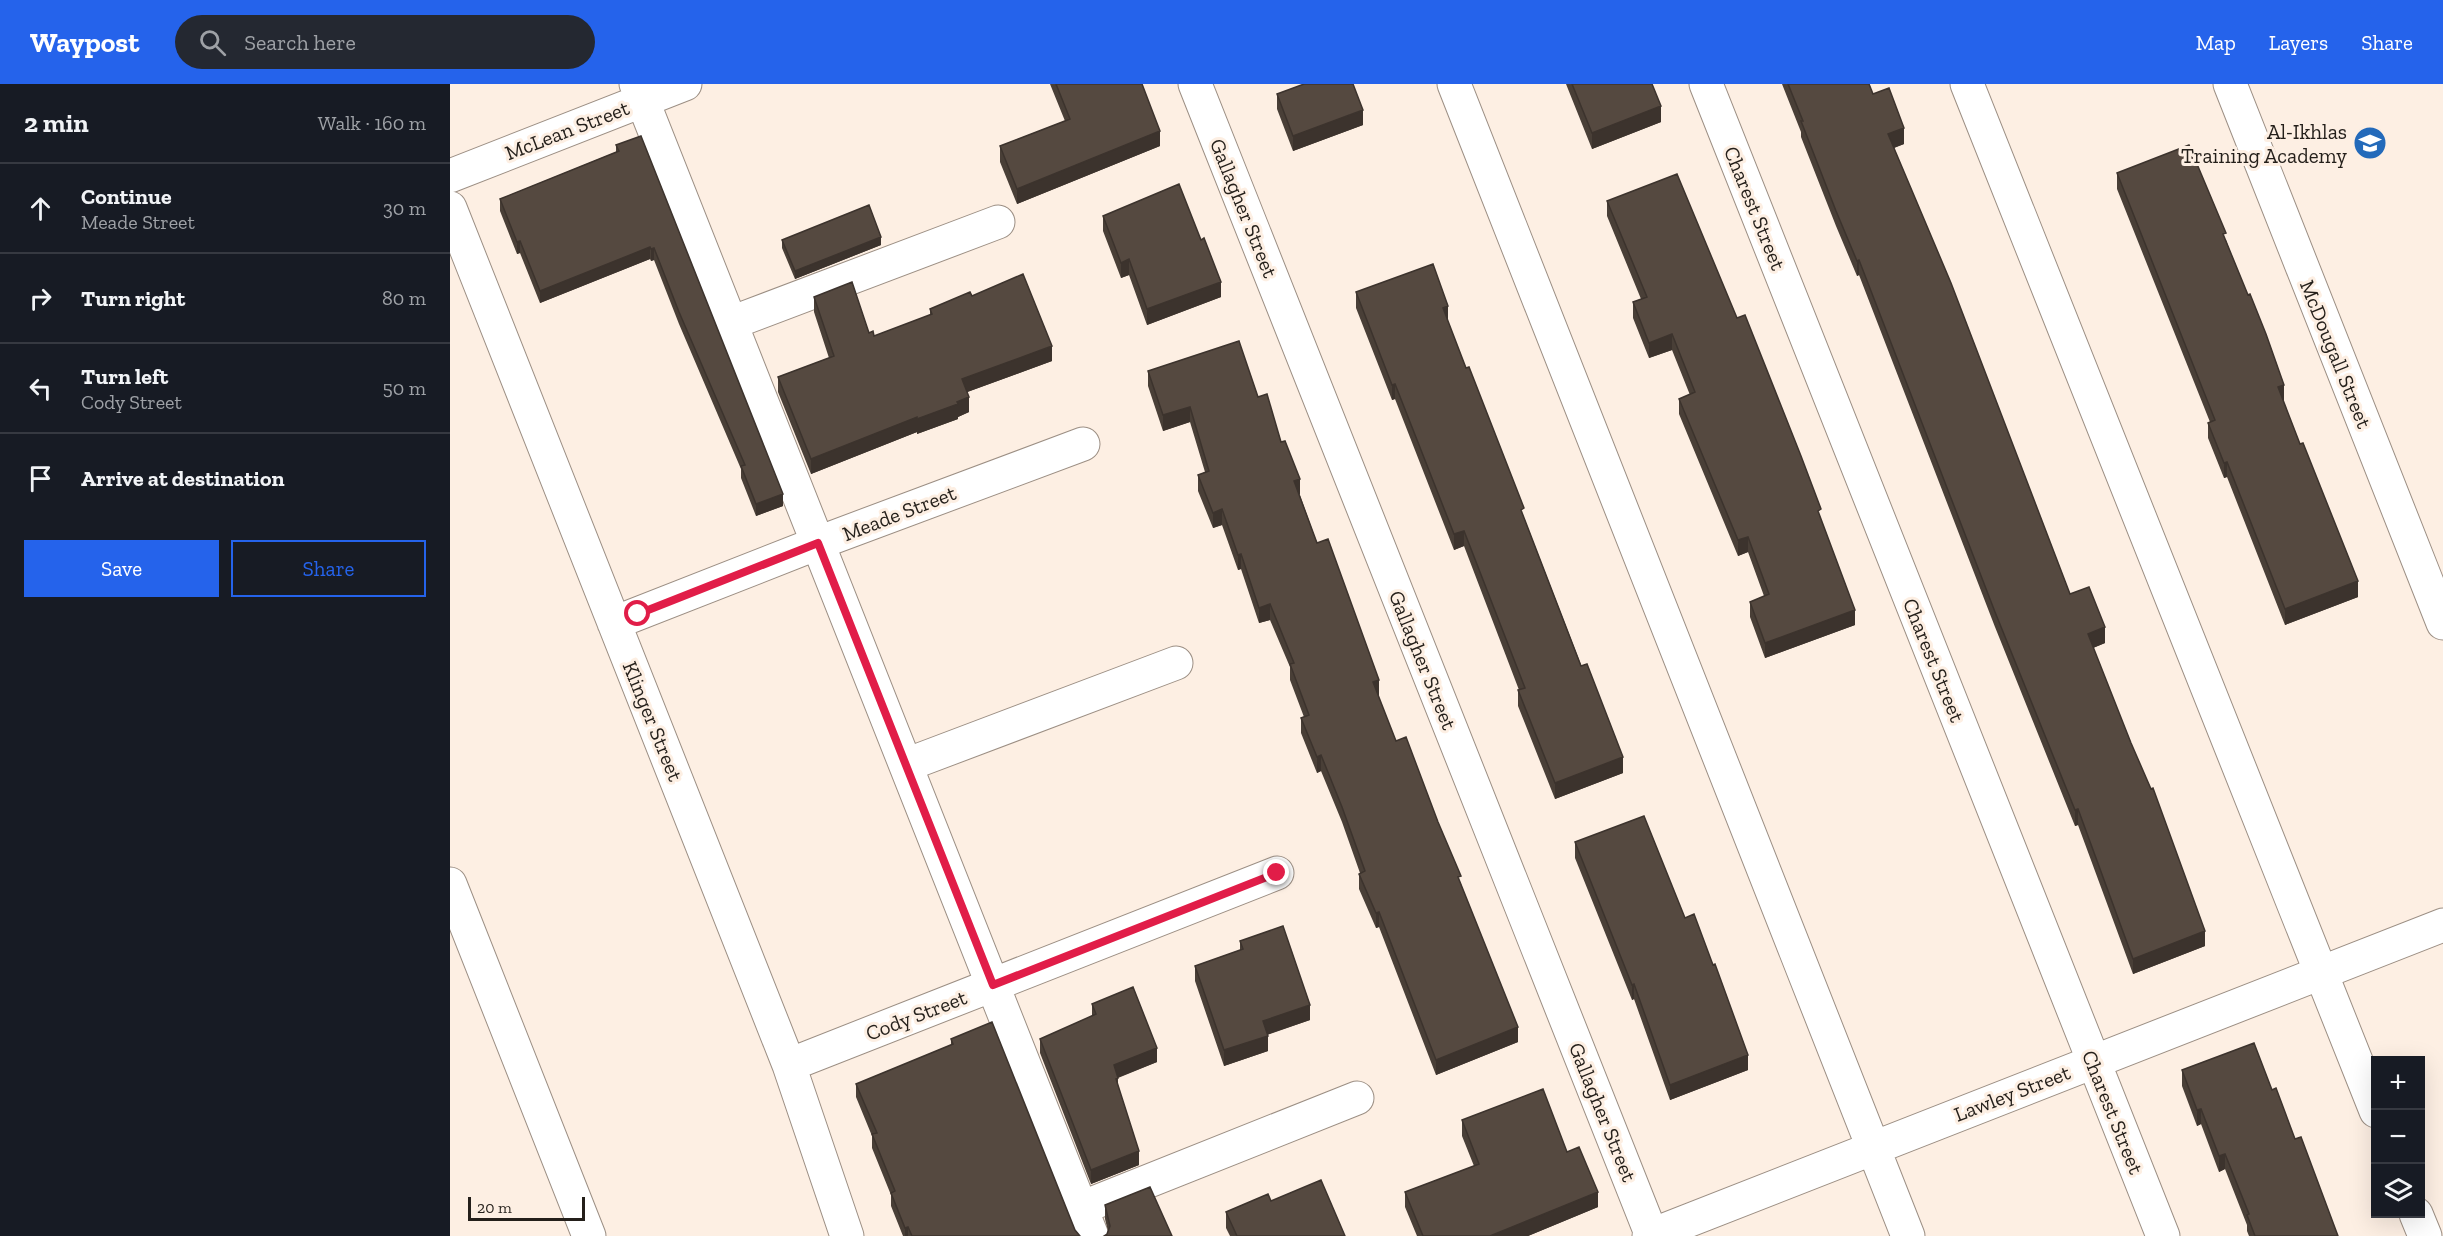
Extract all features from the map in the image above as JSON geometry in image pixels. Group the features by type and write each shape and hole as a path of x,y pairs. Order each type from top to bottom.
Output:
{"street":[{"name":"McLean Street","path":"450,176 640,92 685,84"},
{"name":"Gallagher Street","path":"1195,84 1651,1236"},
{"path":"1454,84 1908,1236"},
{"name":"Charest Street","path":"1706,84 2163,1236"},
{"path":"1967,84 2376,1110"},
{"name":"McDougall Street","path":"2229,84 2443,623"},
{"path":"640,92 1087,1222 1357,1098"},
{"name":"Klinger Street","path":"450,208 789,1065 848,1236"},
{"path":"731,322 998,222"},
{"name":"Meade Street","path":"615,623 818,543 1083,444"},
{"path":"906,765 1176,663"},
{"name":"Cody Street","path":"789,1065 1277,873"},
{"path":"450,884 589,1236"},
{"name":"Lawley Street","path":"1651,1236 2443,925"},
{"path":"2418,1218 2425,1236"}],"building":[{"path":"1056,84 1142,84 1160,131 1017,189 1000,146 1070,119"},
{"path":"1304,84 1353,84 1363,110 1293,136 1277,94"},
{"path":"1572,84 1652,84 1661,106 1592,133"},
{"path":"1788,84 1869,84 1873,94 1889,88 1904,128 1888,134 1951,283 2070,594 2089,587 2105,627 2088,634 2131,743 2151,789 2153,788 2205,931 2133,959 2078,809 2075,810 1995,612 1859,260 1857,261 1836,211"},
{"path":"641,136 783,494 756,504 741,466 745,465 654,248 650,247 540,291 500,199 619,151 616,145"},
{"path":"2189,145 2226,233 2223,234 2266,334 2284,385 2278,387 2300,444 2303,443 2358,581 2285,609 2227,462 2224,463 2208,423 2215,420 2117,173"},
{"path":"1677,174 1737,318 1745,315 1821,509 1818,511 1855,610 1765,643 1750,602 1769,594 1748,537 1738,540 1679,399 1695,392 1672,334 1649,343 1633,302 1647,297 1607,201"},
{"path":"1179,184 1201,240 1204,238 1221,282 1147,309 1129,259 1121,263 1103,216"},
{"path":"869,205 881,237 795,271 782,240"},
{"path":"1433,264 1448,306 1443,308 1466,368 1469,367 1524,508 1521,510 1581,666 1587,664 1623,757 1555,783 1518,690 1525,688 1464,531 1454,534 1356,292"},
{"path":"1023,274 1052,346 962,379 969,397 957,402 958,404 917,419 917,417 811,459 778,377 834,356 814,297 852,282 869,333 873,331 874,336 932,314 930,309 970,292 972,296"},
{"path":"1239,341 1258,397 1267,394 1281,442 1285,441 1300,479 1294,481 1317,543 1328,539 1379,680 1373,682 1396,741 1406,737 1461,876 1458,877 1518,1027 1436,1060 1379,912 1376,913 1359,874 1365,871 1342,807 1321,755 1317,757 1301,718 1309,715 1290,664 1294,663 1270,604 1259,608 1241,554 1238,555 1222,509 1213,513 1198,475 1209,471 1190,407 1163,415 1148,371"},
{"path":"1644,816 1685,918 1694,914 1748,1055 1670,1085 1634,984 1632,985 1575,842"},
{"path":"1283,926 1310,1005 1263,1021 1268,1036 1224,1050 1195,966 1243,949 1240,941"},
{"path":"1133,987 1157,1048 1114,1065 1118,1078 1116,1079 1139,1151 1091,1170 1040,1039 1096,1014 1092,1004"},
{"path":"992,1022 1075,1230 1080,1236 912,1236 908,1227 905,1228 891,1193 895,1191 872,1134 877,1133 856,1084 953,1044 951,1039"},
{"path":"2254,1043 2272,1090 2276,1088 2295,1139 2301,1137 2338,1236 2255,1236 2247,1215 2249,1214 2225,1154 2219,1156 2201,1109 2197,1110 2182,1070"},
{"path":"1543,1089 1567,1152 1579,1147 1598,1192 1490,1236 1423,1236 1405,1192 1479,1164 1462,1120"},
{"path":"1321,1180 1345,1236 1237,1236 1226,1212 1268,1194 1271,1201"},
{"path":"1150,1187 1172,1236 1104,1236 1110,1226 1105,1205"}],"place":[{"name":"Al-Ikhlas Training Academy","path":"2370,143"}],"route":[{"path":"638,614 818,543 993,985 1277,873"}]}
